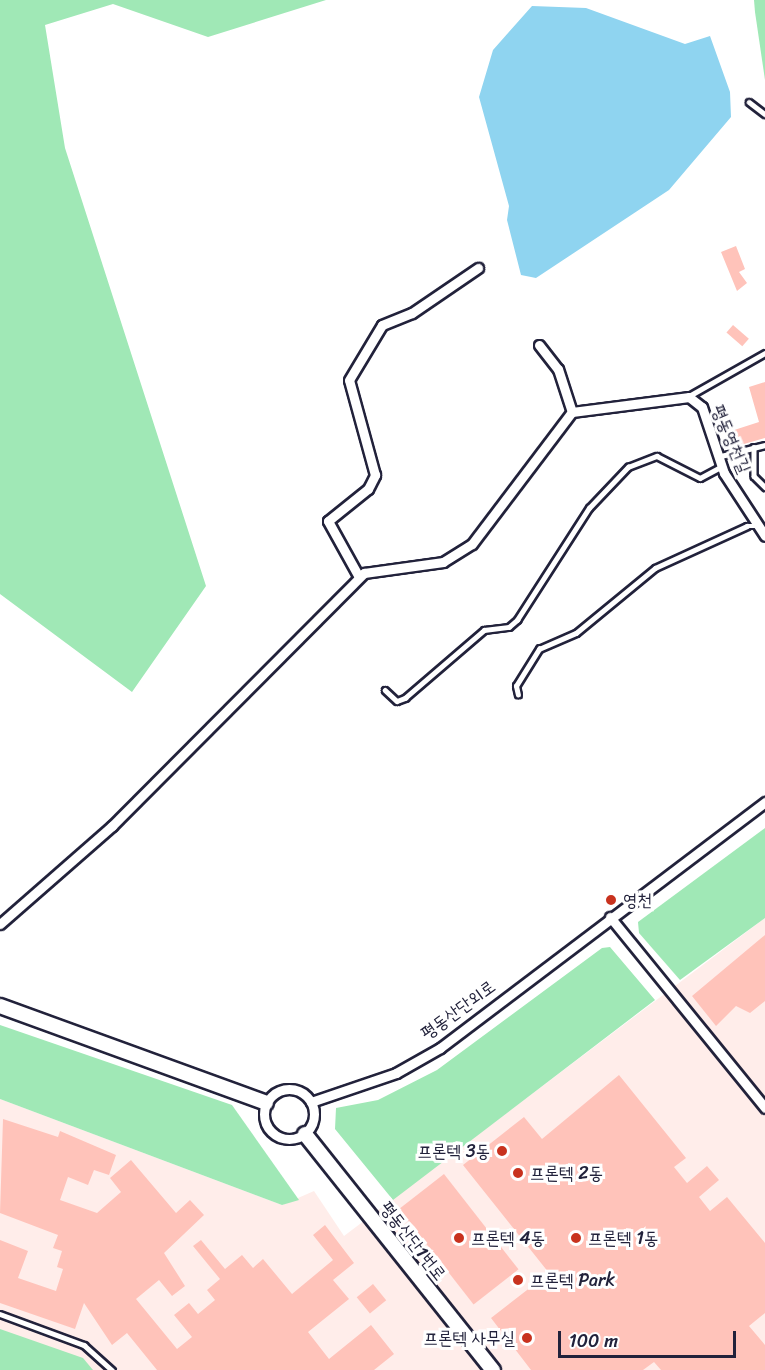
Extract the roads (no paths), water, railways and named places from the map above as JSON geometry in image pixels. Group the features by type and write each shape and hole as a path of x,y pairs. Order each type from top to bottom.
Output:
{"street":[{"path":"359,577 328,521 368,489 375,475 349,385 352,372 388,321 412,313 478,268"},
{"path":"0,924 112,826 359,577 370,570 443,562 460,554 572,412 558,369 539,345"},
{"name":"평동영천길","path":"572,412 689,397 702,407 722,461 765,536"},
{"name":"평동산단외로","path":"311,1102 396,1073 440,1048 610,917 765,802"},
{"path":"610,917 765,1108"},
{"path":"0,1006 266,1104"},
{"path":"292,1089 311,1102 314,1119 305,1134 289,1139 272,1133 264,1119 266,1104 276,1092 292,1089"},
{"name":"평동산단1번로","path":"305,1134 493,1370"}],"lane":[{"path":"749,102 761,106 765,114"},
{"path":"689,397 765,353"},
{"path":"385,690 397,701 405,698 484,630 509,627 517,620 589,508 628,467 657,456 700,478 722,461 754,447 765,445"},
{"path":"754,447 754,476 765,487"},
{"path":"518,696 516,686 539,649 576,633 655,568 747,526 759,526"},
{"path":"0,1314 84,1345 112,1370"}],"water":[{"path":"532,6 586,8 685,44 710,36 730,92 731,117 669,190 536,278 521,275 507,220 509,206 479,97 493,50"}],"place":[{"name":"영천","path":"611,900"},
{"name":"프론텍 3동","path":"502,1151"},
{"name":"프론텍 2동","path":"518,1173"},
{"name":"프론텍 4동","path":"459,1238"},
{"name":"프론텍 1동","path":"576,1238"},
{"name":"프론텍 Park","path":"518,1280"},
{"name":"프론텍 사무실","path":"527,1338"}]}
